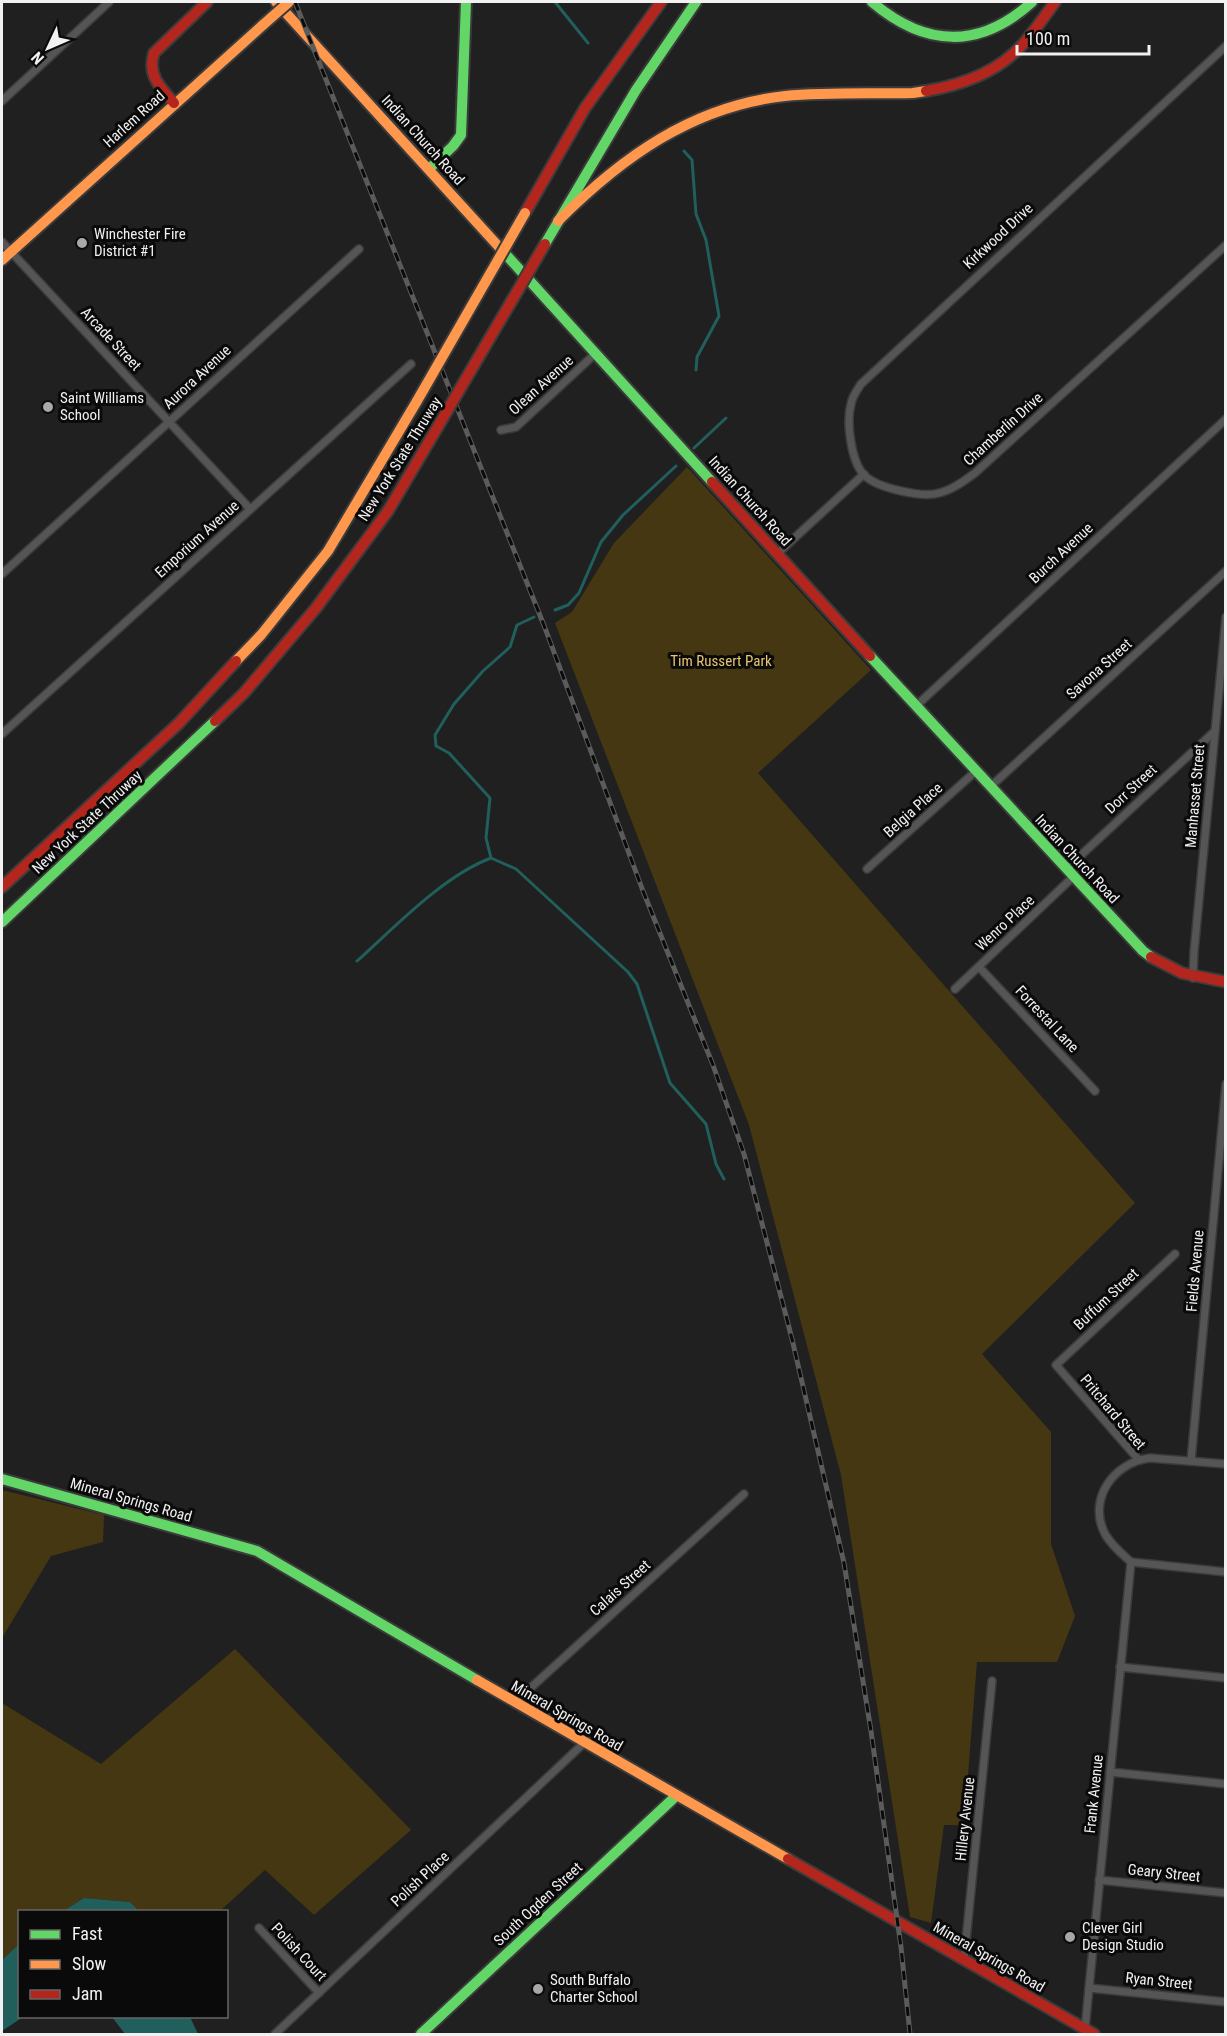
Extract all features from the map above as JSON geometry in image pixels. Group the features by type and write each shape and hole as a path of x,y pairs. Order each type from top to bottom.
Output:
{"main road":[{"path":"174,103 157,84 150,71 150,62 154,52 207,2"},
{"name":"Indian Church Road","path":"276,2 777,554 1143,951 1163,966 1193,978 1226,982"},
{"name":"Harlem Road","path":"2,260 289,2"},
{"path":"429,169 461,135 465,2"},
{"name":"New York State Thruway","path":"2,887 179,723 261,634 328,551 585,108 661,2"},
{"name":"New York State Thruway","path":"2,922 244,693 316,608 382,520 627,103 679,23 696,2"},
{"path":"872,2 901,24 922,32 947,37 975,35 1004,24 1032,2"},
{"path":"558,221 597,183 655,139 681,125 738,105 767,98 800,95 931,92 962,85 987,72 1011,55 1029,38 1054,2"},
{"name":"Mineral Springs Road","path":"2,1479 257,1551 675,1796 1090,2032"},
{"name":"South Ogden Street","path":"421,2034 675,1796"}],"street":[{"path":"2,101 109,2"},
{"name":"Kirkwood Drive","path":"864,474 859,466 850,432 851,403 861,384 1226,46"},
{"name":"Arcade Street","path":"2,242 250,509"},
{"name":"Chamberlin Drive","path":"864,474 880,484 898,490 927,495 939,494 964,481 1226,245"},
{"name":"Aurora Avenue","path":"2,574 358,249"},
{"name":"Olean Avenue","path":"501,430 516,427 596,353"},
{"name":"Emporium Avenue","path":"2,735 411,364"},
{"name":"Burch Avenue","path":"916,706 1226,419"},
{"path":"777,554 864,474"},
{"name":"Savona Street","path":"990,787 1226,571"},
{"name":"Manhasset Street","path":"1193,978 1226,617"},
{"path":"1216,713 1226,714"},
{"name":"Dorr Street","path":"1070,873 1215,731"},
{"name":"Belgia Place","path":"867,869 976,771"},
{"name":"Wenro Place","path":"955,989 1070,873"},
{"name":"Forrestal Lane","path":"979,967 1095,1091"},
{"name":"Fields Avenue","path":"1191,1461 1226,1084"},
{"path":"1215,1195 1226,1196"},
{"name":"Buffum Street","path":"1056,1365 1174,1254"},
{"name":"Pritchard Street","path":"1056,1365 1138,1459 1117,1471 1101,1497 1099,1507 1101,1525 1106,1535 1131,1562"},
{"path":"1138,1459 1226,1464"},
{"name":"Calais Street","path":"514,1703 744,1494"},
{"path":"1131,1562 1226,1572"},
{"name":"Frank Avenue","path":"1090,2032 1089,1988 1131,1562"},
{"path":"1120,1667 1226,1678"},
{"name":"Hillery Avenue","path":"964,1960 992,1681"},
{"name":"Polish Place","path":"275,2034 584,1743"},
{"path":"1110,1772 1226,1784"},
{"name":"Geary Street","path":"1099,1880 1226,1893"},
{"name":"Polish Court","path":"258,1928 319,1993"},
{"name":"Ryan Street","path":"1089,1988 1226,2002"}],"green space":[{"name":"Tim Russert Park","path":"687,467 871,670 758,773 1135,1203 982,1354 1051,1432 1051,1544 1075,1616 1057,1662 977,1662 964,1825 944,1825 931,1923 910,1917 841,1475 749,1125 555,623 572,612 614,543"},
{"path":"2,1490 104,1515 103,1542 51,1556 2,1638"},
{"path":"235,1649 411,1830 314,1915 265,1870 221,1910 138,1910 130,1902 84,1898 65,1910 18,1910 18,1945 2,1960 2,1703 101,1764"}],"water":[{"path":"84,1898 130,1902 138,1910 65,1910"},
{"path":"18,1945 18,2018 22,2018 2,2031 2,1960"},
{"path":"113,2018 190,2018 198,2034 125,2034"}],"waterway":[{"path":"555,2 588,43"},
{"path":"684,151 692,160 696,214 706,240 719,316 697,357 696,370"},
{"path":"694,448 726,418"},
{"path":"555,610 568,605 579,593 601,542 623,515 676,466"},
{"path":"491,858 486,838 490,798 449,753 436,746 435,735 454,704 483,671 510,647 517,625 534,617"},
{"path":"357,961 420,903 473,866 491,858 516,869 628,972 637,984 670,1083 706,1124 716,1164 724,1179"}],"railway":[{"path":"295,2 545,628 643,891 713,1065 744,1154 792,1339 844,1563 871,1731 901,1947 910,2034"}],"traffic: fast":[{"path":"429,169 461,135 466,2"},
{"path":"545,244 636,90 696,2"},
{"path":"872,2 912,28 952,37 972,35 992,29 1012,18 1032,2"},
{"path":"500,248 712,482"},
{"path":"870,656 1151,957"},
{"path":"2,922 215,721"},
{"path":"2,1479 257,1551 477,1680"},
{"path":"421,2034 676,1796"}],"traffic: slow":[{"path":"276,2 500,248"},
{"path":"264,24 289,2"},
{"path":"2,260 264,24"},
{"path":"558,221 582,198 634,156 661,138 720,111 785,96 926,91"},
{"path":"417,401 525,213"},
{"path":"236,661 261,635 328,551 417,401"},
{"path":"477,1680 788,1859"}],"traffic: jam":[{"path":"174,103 156,80 152,68 154,53 207,2"},
{"path":"525,213 585,108 661,2"},
{"path":"926,91 966,81 1003,62 1024,43 1055,2"},
{"path":"430,440 545,244"},
{"path":"215,721 244,693 316,608 388,511 430,440"},
{"path":"712,482 870,656"},
{"path":"2,887 179,723 236,661"},
{"path":"1151,957 1182,973 1226,982"},
{"path":"788,1859 1094,2034"}],"place":[{"name":"Winchester Fire District #1","path":"82,243"},
{"name":"Saint Williams School","path":"48,407"},
{"name":"Clever Girl Design Studio","path":"1070,1937"},
{"name":"South Buffalo Charter School","path":"538,1989"}]}
